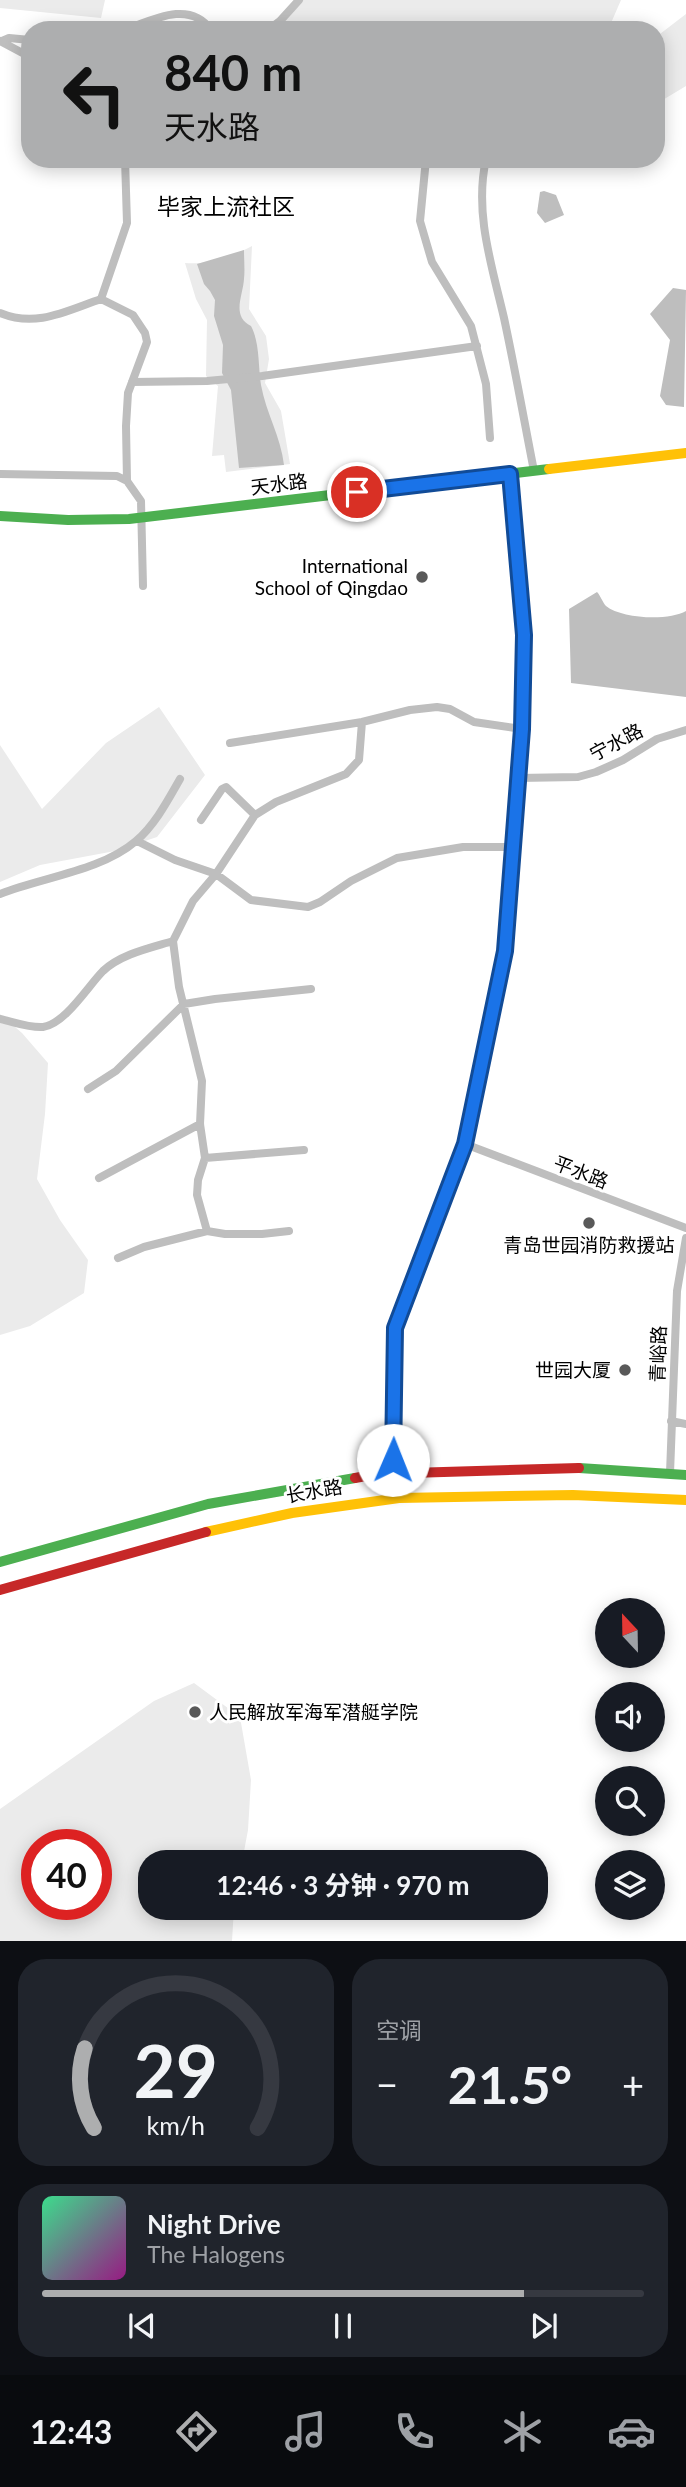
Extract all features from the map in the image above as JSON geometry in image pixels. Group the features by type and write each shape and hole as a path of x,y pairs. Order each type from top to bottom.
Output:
{"street":[{"path":"280,21 299,0"},
{"path":"153,21 187,10 197,14 203,21"},
{"path":"1,41 9,38 21,39"},
{"path":"1,41 21,52"},
{"path":"101,299 127,223 125,168"},
{"path":"425,168 420,221 432,262 471,326 486,384 491,438"},
{"path":"484,168 485,243 534,471"},
{"path":"0,313 36,321 101,299 133,315 145,333 147,342 128,393 127,481"},
{"path":"132,382 207,381 262,376 477,346"},
{"name":"天水路","path":"0,516 68,520 142,517 686,453"},
{"path":"0,474 117,475 127,481 141,500 143,586"},
{"path":"396,1497 395,1328 465,1144 505,951 522,729 524,635 510,474"},
{"path":"230,743 437,707 450,709 474,722 522,729"},
{"path":"207,1231 197,1195 198,1180 205,1158 200,1124 202,1081 178,987 173,941 192,901 216,874 254,815 276,802 346,774 359,760 362,722"},
{"name":"宁水路","path":"518,778 578,777 596,772 623,760 657,738 686,730"},
{"path":"0,894 106,860 137,841 180,779"},
{"path":"201,820 226,787 254,815"},
{"path":"137,841 175,860 216,874 251,900 308,907 397,858 463,847 513,847"},
{"path":"0,1019 30,1026 51,1025 80,998 104,970 132,954 173,941"},
{"path":"88,1090 116,1070 184,1004 311,989"},
{"path":"99,1178 200,1124"},
{"name":"平水路","path":"465,1144 686,1228"},
{"path":"205,1158 304,1150"},
{"path":"118,1258 144,1247 207,1231 262,1234 289,1231"},
{"name":"青峪路","path":"670,1473 677,1292 686,1238"},
{"path":"671,1421 686,1424"},
{"name":"长水路","path":"0,1562 208,1504 333,1480 394,1472 567,1468 686,1475"},
{"name":"长水路","path":"0,1590 214,1529 335,1505 396,1497 567,1494 686,1500"}],"shaded area":[{"path":"0,0 105,0 101,18 0,8"},
{"path":"297,0 621,0 612,21 277,21"},
{"path":"686,14 686,86 665,99 665,30"},
{"path":"540,192 556,195 564,215 545,223 537,213"},
{"path":"252,246 249,309 266,336 269,359 265,383 281,411 290,464 226,472 224,455 212,456 218,386 206,376 207,320 196,299 185,263 219,259"},
{"path":"244,250 241,317 251,326 256,340 263,395 284,465 239,468 231,390 222,373 223,345 214,316 215,300 204,284 197,264"},
{"path":"673,288 686,290 684,407 666,405 660,396 670,340 650,314"},
{"path":"597,592 606,606 623,614 657,617 686,611 686,697 571,683 569,609"},
{"path":"159,707 205,775 157,837 115,851 40,865 0,882 0,745 42,809 106,743"},
{"path":"0,1014 22,1033 48,1063 37,1179 60,1220 88,1260 84,1293 30,1326 0,1335"},
{"path":"194,1683 240,1717 251,1780 244,1850 138,1850 138,1920 233,1920 232,1941 0,1941 0,1809 154,1701"}],"traffic: fast":[{"path":"0,516 68,520 129,519 549,469"},
{"path":"396,1497 393,1460 395,1328 453,1176"},
{"path":"579,1468 686,1475"},
{"path":"0,1562 208,1504 355,1478"}],"traffic: slow":[{"path":"549,469 686,453"},
{"path":"453,1176 465,1144 505,951 522,729 523,674"},
{"path":"206,1532 292,1513 399,1498 573,1495 686,1500"}],"traffic: jam":[{"path":"510,474 524,635 523,674"},
{"path":"355,1478 377,1474 579,1468"},
{"path":"0,1590 206,1532"}],"place":[{"name":"International School of Qingdao","path":"422,577"},
{"name":"青岛世园消防救援站","path":"589,1223"},
{"name":"世园大厦","path":"625,1370"},
{"name":"人民解放军海军潜艇学院","path":"195,1712"}],"district":[{"name":"毕家上流社区","path":"226,207"}],"route":[{"path":"357,492 510,474 524,635 522,729 505,951 465,1144 395,1328 393,1460"}]}
